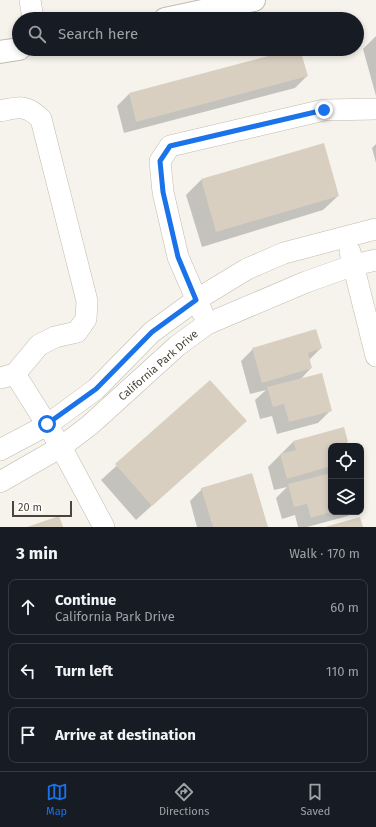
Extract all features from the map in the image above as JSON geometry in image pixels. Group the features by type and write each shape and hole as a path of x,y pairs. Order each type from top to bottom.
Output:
{"street":[{"path":"30,0 32,12"},
{"path":"198,12 254,0"},
{"path":"0,52 12,50"},
{"path":"0,111 18,107 32,110 41,119 86,301 86,319 77,332 55,337 39,345 7,376 47,424 104,527"},
{"path":"207,324 178,257 163,192 160,161 170,146 324,110 376,109"},
{"path":"0,450 47,424 96,389 152,332 196,300 247,269 284,253 376,229"},
{"path":"345,236 354,265 376,356"},
{"name":"California Park Drive","path":"0,482 61,447 90,425 177,346 207,324 306,282 354,265 376,260"}],"building":[{"path":"268,56 302,56 308,76 136,122 129,93"},
{"path":"324,143 339,196 216,232 201,179"},
{"path":"316,329 322,348 308,353 312,368 262,383 252,348"},
{"path":"322,373 332,411 289,422 284,404 273,407 267,387"},
{"path":"210,380 247,421 152,506 115,464"},
{"path":"344,427 348,442 328,443 328,467 287,479 280,454 296,450 293,441"},
{"path":"252,473 268,527 213,527 201,488"},
{"path":"328,474 328,513 311,518 307,504 294,507 288,484"},
{"path":"59,516 63,527 27,527"},
{"path":"360,517 363,527 325,527"}],"route":[{"path":"47,424 96,389 152,332 196,300 178,257 163,192 160,161 170,146 324,110"}]}
